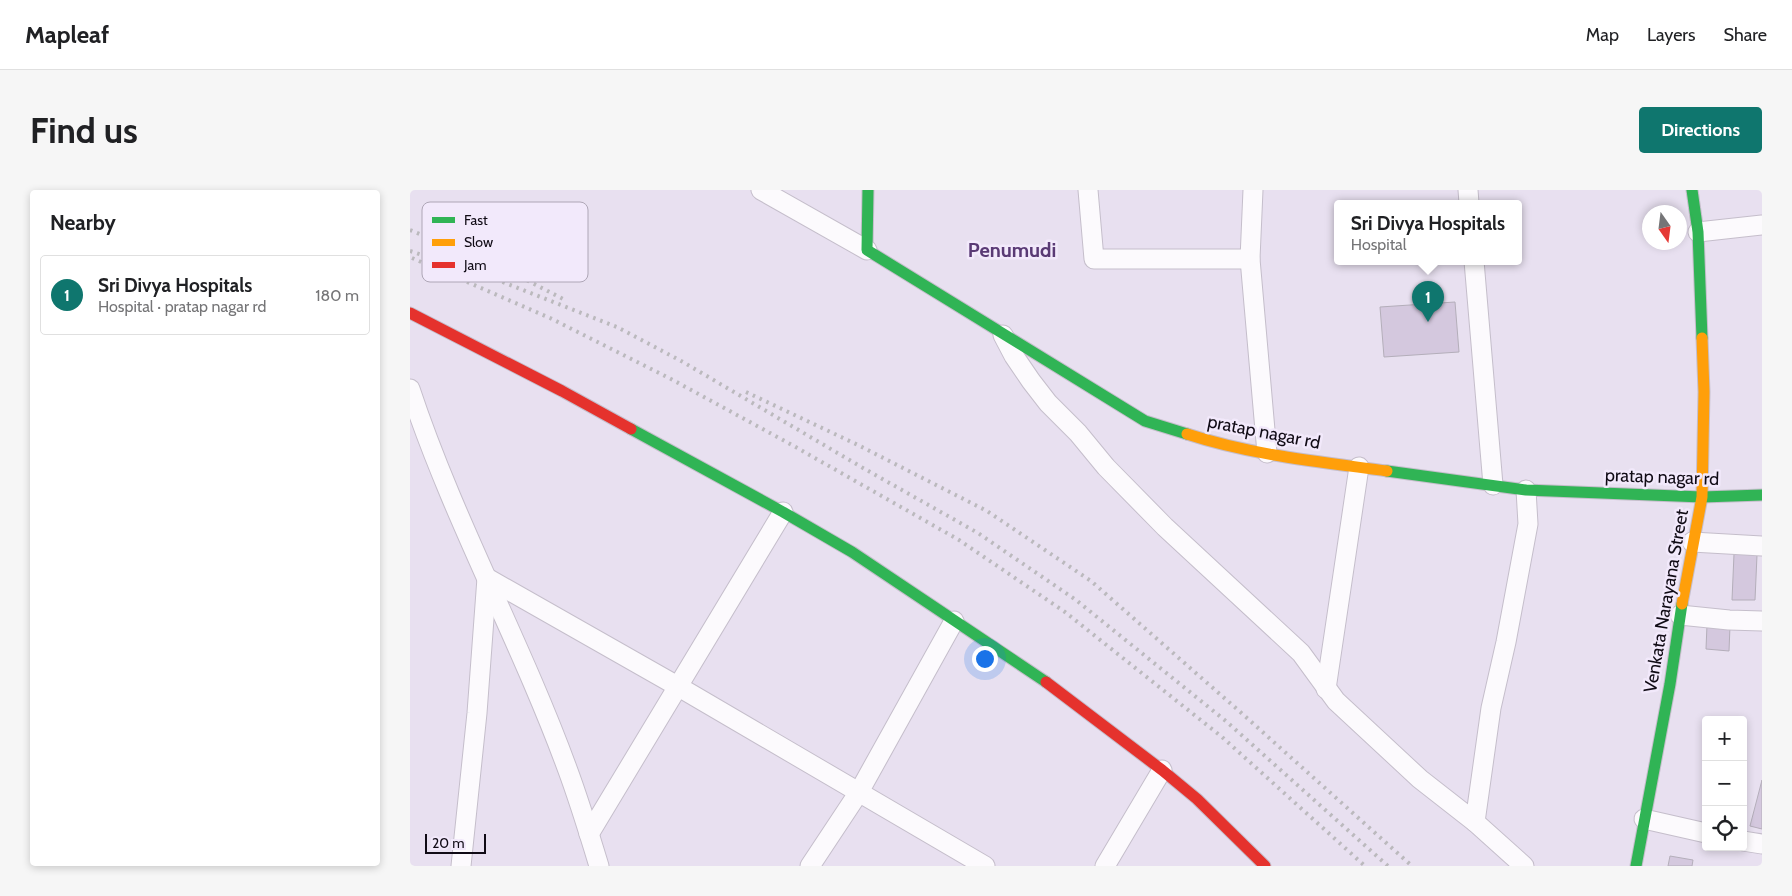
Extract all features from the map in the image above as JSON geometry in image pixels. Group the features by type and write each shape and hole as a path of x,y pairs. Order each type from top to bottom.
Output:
{"street":[{"path":"761,190 867,250 868,190"},
{"path":"1088,190 1094,258 1250,258"},
{"path":"1253,190 1250,258 1268,452"},
{"name":"Venkata Narayana Street","path":"1636,866 1670,684 1692,542 1702,497 1704,392 1698,232 1692,190"},
{"path":"1698,232 1762,225"},
{"name":"pratap nagar rd","path":"867,250 1145,421 1205,440 1359,467 1526,490 1702,497 1762,495"},
{"path":"1474,265 1493,485"},
{"path":"410,313 562,391 852,552 1042,680 1162,770 1197,799 1265,866"},
{"path":"1003,335 1014,356 1048,403 1078,433 1106,467 1259,616 1301,652 1336,701 1420,779 1475,822 1524,866"},
{"path":"410,389 457,512 568,768 599,866"},
{"path":"1326,689 1359,467"},
{"path":"1475,822 1491,708 1506,642 1528,524 1526,490"},
{"path":"589,834 680,687 783,512"},
{"path":"1692,542 1762,546"},
{"path":"487,578 680,687 985,866"},
{"path":"461,866 477,713 487,578"},
{"path":"1680,615 1762,621"},
{"path":"810,866 859,792 954,621"},
{"path":"1105,866 1162,770"},
{"path":"1644,819 1702,832"},
{"path":"1747,842 1762,844"}],"building":[{"path":"1455,302 1459,352 1384,357 1380,307"},
{"path":"1734,554 1757,555 1755,600 1732,600"},
{"path":"1707,625 1730,626 1729,651 1706,649"},
{"path":"1762,780 1762,829 1750,826"},
{"path":"1670,856 1693,860 1692,866 1668,866"}],"railway":[{"path":"410,230 422,235"},
{"path":"410,251 422,255"},
{"path":"412,258 422,262"},
{"path":"467,282 550,318 671,379 959,540 1065,612 1222,737 1365,866"},
{"path":"503,282 617,327 683,362 978,533 1076,600 1227,722 1388,866"},
{"path":"530,282 567,301"},
{"path":"746,392 858,445 987,511 1091,581 1412,866"}],"traffic: fast":[{"path":"868,190 867,250 1145,421 1187,434"},
{"path":"1692,190 1698,232 1702,338"},
{"path":"631,429 852,552 1046,682"},
{"path":"1387,471 1526,490 1702,497 1762,495"},
{"path":"1636,866 1670,684 1682,604"}],"traffic: slow":[{"path":"1682,604 1702,497 1704,392 1702,338"},
{"path":"1187,434 1261,453 1387,471"}],"traffic: jam":[{"path":"410,313 562,391 631,429"},
{"path":"1046,682 1197,799 1265,866"}],"place":[{"name":"Sri Divya Hospitals","path":"1428,322"}],"district":[{"name":"Penumudi","path":"1012,250"}]}
